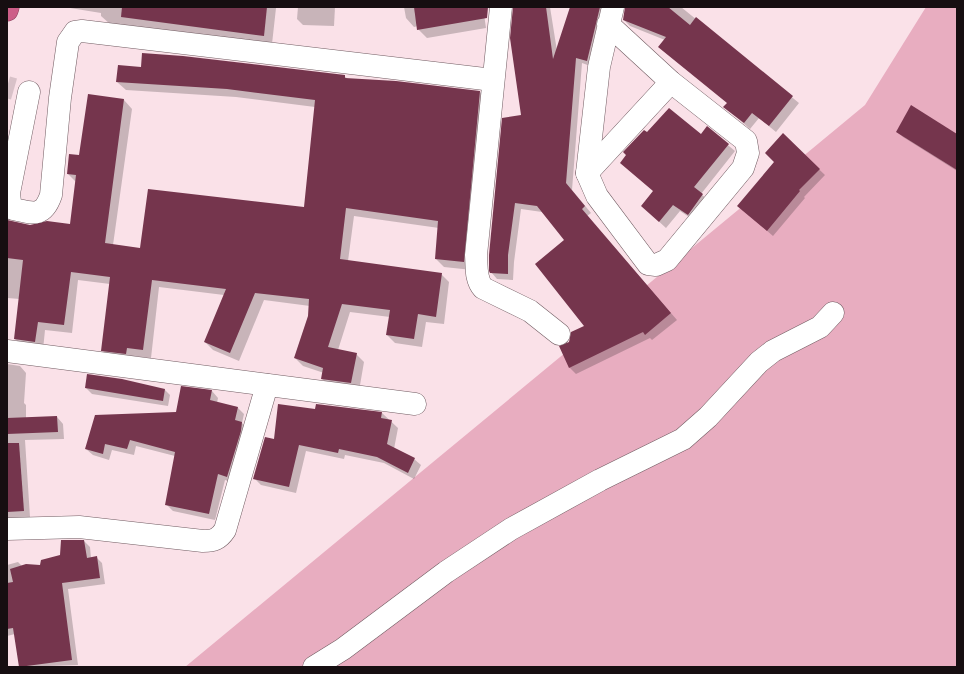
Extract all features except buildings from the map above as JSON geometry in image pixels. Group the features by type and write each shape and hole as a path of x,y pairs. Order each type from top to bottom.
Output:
{"street":[{"path":"501,7 476,255 479,284 483,288 530,311 559,334"},
{"path":"610,16 671,82 746,141 748,153 743,168 667,260 656,265 648,264 597,196 587,173 599,67 610,16"},
{"path":"60,98 21,90 9,198 14,209 35,214 40,212 48,205 52,195 60,98 68,42 75,32 82,31 493,80"},
{"path":"587,173 671,82"},
{"path":"314,667 343,648 446,572 511,529 600,480 683,439 708,417 743,377 759,362 773,351 820,327 833,314"},
{"path":"7,351 414,404"},
{"path":"7,529 79,527 203,541 211,541 219,538 225,530 267,385"}],"shaded area":[{"path":"926,7 957,7 957,667 185,667 865,105"}],"tunnel":[{"path":"7,87 14,89"}]}
